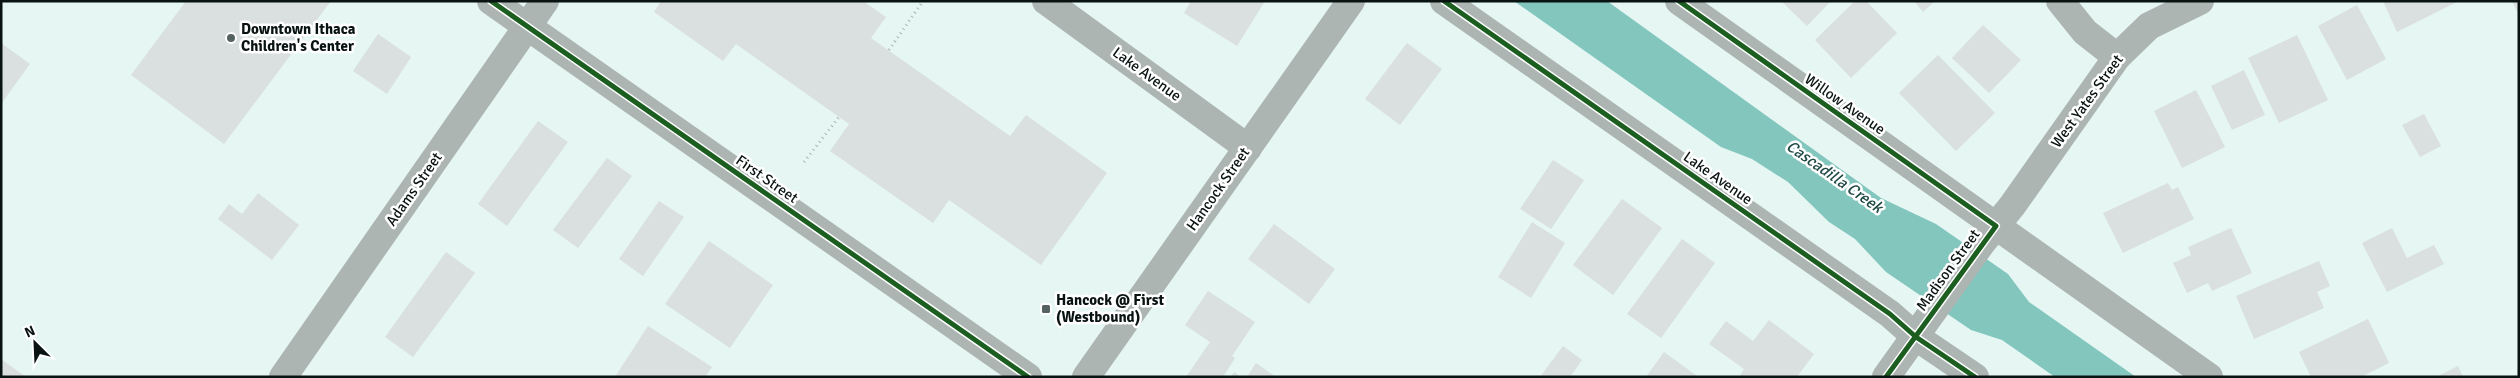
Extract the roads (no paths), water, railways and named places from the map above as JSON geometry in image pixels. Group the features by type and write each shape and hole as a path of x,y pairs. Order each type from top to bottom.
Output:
{"street":[{"name":"First Street","path":"491,1 1028,377"},
{"name":"Adams Street","path":"283,377 544,1"},
{"name":"Lake Avenue","path":"1046,1 1248,148"},
{"name":"Hancock Street","path":"1086,377 1351,1"},
{"name":"Lake Avenue","path":"1444,1 1890,314 1916,337 1975,377"},
{"name":"Willow Avenue","path":"1679,1 1989,235 2209,377"},
{"path":"2060,1 2085,32 2116,57"},
{"name":"West Yates Street","path":"1989,235 2116,57 2150,26 2200,1"},
{"name":"Madison Street","path":"1886,377 1989,235"}],"water":[{"name":"Cascadilla Creek","path":"1514,1 1607,1 1881,198 1936,224 2008,274 2029,302 2136,377 2055,377 2002,340 1971,330 1886,272 1855,239 1829,222 1788,182 1752,159 1721,147"}],"place":[{"name":"Downtown Ithaca Children's Center","path":"231,38"},
{"name":"Hancock @ First (Westbound)","path":"1046,309"}]}
